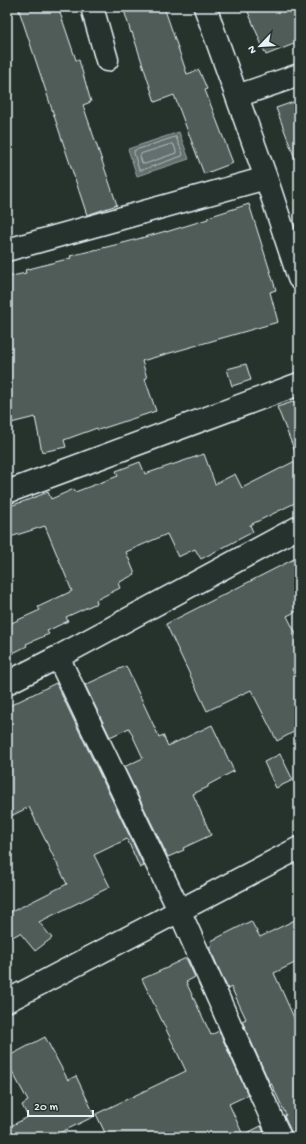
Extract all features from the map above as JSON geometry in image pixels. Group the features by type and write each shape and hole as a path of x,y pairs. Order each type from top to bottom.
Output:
{"street":[{"path":"92,7 107,60"},
{"path":"205,7 266,178 299,278"},
{"path":"237,96 299,75"},
{"path":"7,250 266,178"},
{"path":"7,492 299,384"},
{"path":"7,683 299,527"},
{"path":"58,657 179,910 280,1137"},
{"path":"7,1001 299,848"}],"water":[{"path":"179,132 189,159 137,176 128,149"}],"building":[{"path":"18,7 58,7 76,60 79,60 91,102 83,105 117,205 87,215"},
{"path":"123,7 164,7 187,74 199,70 207,89 205,90 233,163 204,174 174,95 155,102"},
{"path":"246,7 299,7 299,42 266,55"},
{"path":"299,100 299,164 297,164 276,108"},
{"path":"249,204 276,290 270,292 278,322 142,361 147,378 145,379 156,411 98,430 97,428 64,440 66,447 42,452 35,417 7,424 7,277 26,273 25,270 71,258 70,256 166,232"},
{"path":"246,364 251,380 232,386 227,369"},
{"path":"299,400 299,459 298,459 277,407"},
{"path":"204,454 215,484 235,474 242,488 299,459 299,501 250,525 253,532 201,559 195,549 178,557 167,534 126,552 135,574 118,583 120,588 96,600 97,603 66,617 68,621 47,631 49,634 26,644 27,646 7,656 7,625 40,610 38,607 72,591 45,526 7,538 7,507 48,492 51,499 74,489 75,492 118,476 116,471 140,462 145,474"},
{"path":"294,559 299,569 299,610 287,616 299,640 299,665 292,669 299,682 299,729 277,741 251,690 207,711 166,624"},
{"path":"126,666 159,737 163,735 168,746 212,725 234,771 208,785 208,787 193,794 211,835 168,857 124,767 143,758 129,728 110,737 85,685"},
{"path":"56,683 144,866 140,868 127,839 94,855 110,887 39,922 52,938 35,951 20,933 7,940 7,914 67,884 29,807 7,818 7,707"},
{"path":"280,754 293,780 276,788 264,762"},
{"path":"299,918 299,961 274,973 299,1029 299,1137 296,1137 294,1133 292,1134 284,1116 286,1115 271,1083 270,1084 242,1021 246,1019 231,987 228,989 209,947 212,945 211,941 251,921 260,937"},
{"path":"186,958 195,977 186,982 211,1035 219,1031 248,1095 229,1104 243,1135 261,1126 266,1137 107,1137 96,1114 186,1071 142,979"},
{"path":"45,1037 68,1080 76,1076 95,1116 51,1137 7,1137 7,1128 28,1117 22,1105 28,1101 7,1062 7,1057"}]}
